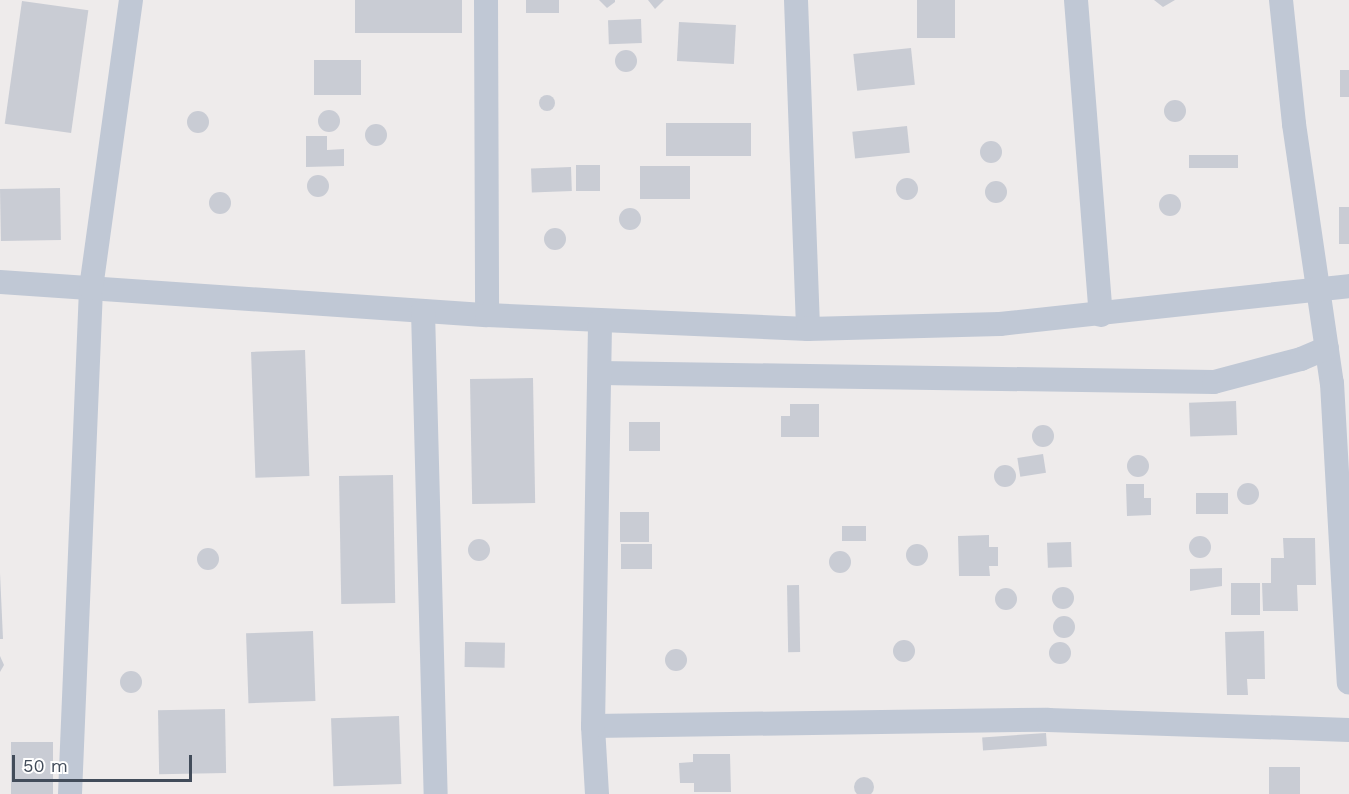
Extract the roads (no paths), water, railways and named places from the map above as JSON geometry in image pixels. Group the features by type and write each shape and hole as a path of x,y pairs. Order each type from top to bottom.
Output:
{"street":[{"path":"70,794 91,288 131,0"},
{"path":"486,0 487,315"},
{"path":"796,0 808,329"},
{"path":"1076,0 1101,315"},
{"path":"1281,0 1294,124 1327,348 1349,683"},
{"path":"0,282 487,315 808,329 921,328 1101,315 1349,286"},
{"path":"423,311 436,794"},
{"path":"597,794 593,726 600,321"},
{"path":"600,373 1214,382 1300,359 1327,348"},
{"path":"593,726 1048,720 1349,730"}]}
